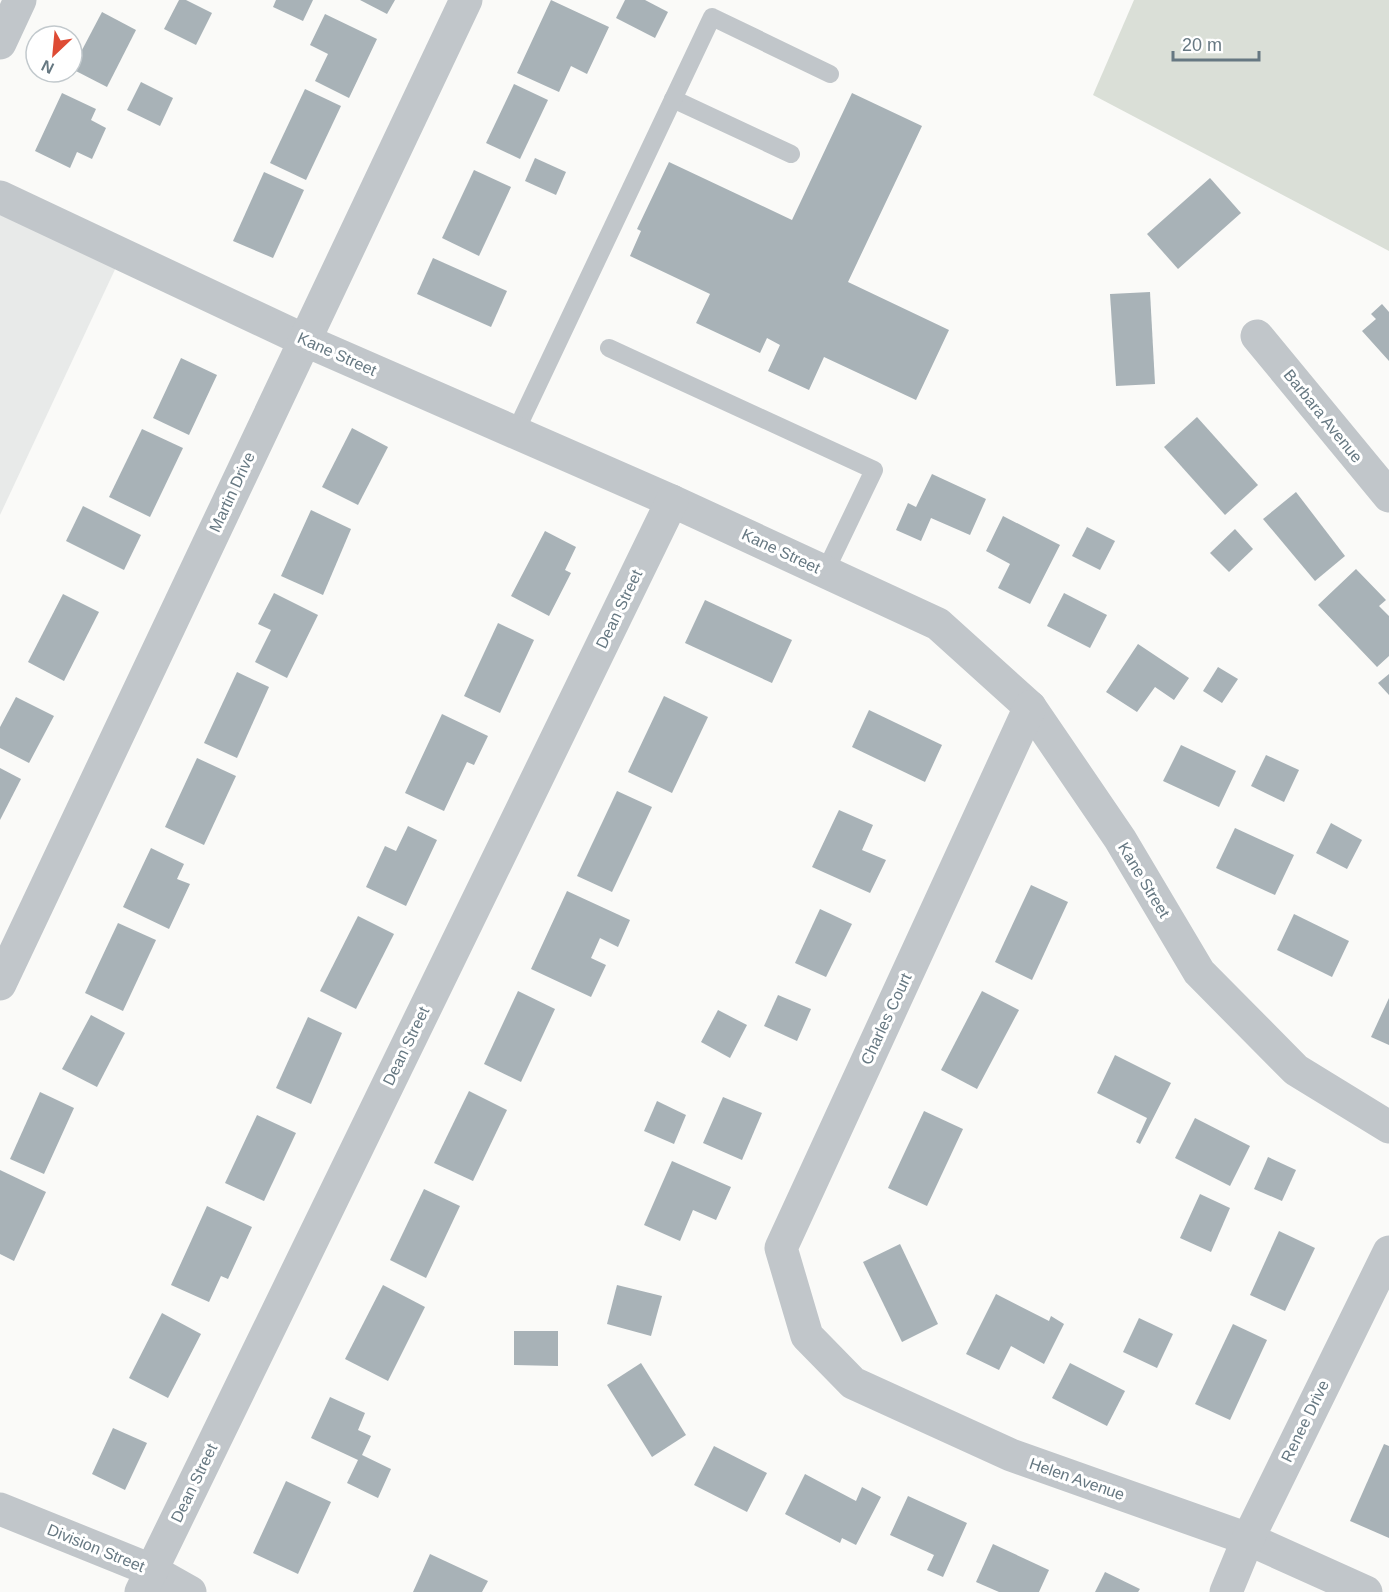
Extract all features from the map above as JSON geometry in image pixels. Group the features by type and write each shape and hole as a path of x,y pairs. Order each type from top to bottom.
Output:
{"street":[{"path":"0,44 20,0"},
{"name":"Martin Drive","path":"0,984 466,0"},
{"name":"Kane Street","path":"0,197 304,340 672,501 938,624 1030,707 1120,839 1199,972 1296,1070 1389,1127"},
{"name":"Barbara Avenue","path":"1257,336 1389,496"},
{"name":"Dean Street","path":"146,1581 672,501"},
{"name":"Charles Court","path":"807,1336 781,1248 1030,707"},
{"name":"Renee Drive","path":"1226,1592 1248,1539 1389,1252"},
{"name":"Helen Avenue","path":"807,1336 853,1383 1011,1455 1248,1539 1366,1592"},
{"name":"Division Street","path":"0,1509 146,1581 190,1592"}],"lane":[{"path":"516,433 712,17 830,74"},
{"path":"673,99 791,153"},
{"path":"609,348 874,470 825,572"}],"shaded area":[{"path":"1134,0 1389,0 1389,251 1093,95"},
{"path":"0,208 118,263 0,515"}],"building":[{"path":"179,0 186,0 212,13 196,45 164,29"},
{"path":"276,0 313,0 303,21 273,7"},
{"path":"360,0 395,0 387,14"},
{"path":"551,0 609,27 587,74 571,66 559,92 517,73"},
{"path":"625,0 645,0 668,12 655,38 616,18"},
{"path":"102,12 136,30 107,87 84,75 84,46"},
{"path":"325,14 377,39 349,98 315,81 328,54 310,45"},
{"path":"141,82 173,98 160,126 127,110"},
{"path":"514,84 548,100 520,159 486,143"},
{"path":"305,89 341,106 306,180 270,163"},
{"path":"62,93 96,109 91,120 106,128 92,159 77,152 70,168 35,151"},
{"path":"852,93 922,126 848,282 949,330 916,400 824,357 809,390 768,371 780,345 767,338 760,353 696,323 710,294 630,256 641,231 637,229 669,162 792,220"},
{"path":"535,158 566,172 556,195 525,181"},
{"path":"474,170 511,187 479,256 442,238"},
{"path":"264,172 304,190 273,258 233,241"},
{"path":"1210,178 1241,213 1178,269 1147,234"},
{"path":"433,258 507,291 491,327 417,294"},
{"path":"1150,292 1155,384 1116,386 1110,294"},
{"path":"1382,304 1389,312 1389,361 1362,331 1376,319 1371,314"},
{"path":"181,358 217,375 189,435 153,418"},
{"path":"1197,417 1258,485 1225,515 1164,447"},
{"path":"352,428 388,447 358,505 322,487"},
{"path":"142,429 183,448 150,517 109,497"},
{"path":"932,474 986,499 970,535 931,518 921,541 896,530 908,503 916,507"},
{"path":"1296,492 1345,556 1315,581 1263,519"},
{"path":"83,506 141,535 124,570 66,541"},
{"path":"311,510 351,529 323,595 281,576"},
{"path":"1003,516 1060,545 1030,604 998,588 1010,564 986,551"},
{"path":"1087,527 1115,541 1100,570 1072,556"},
{"path":"1235,529 1253,549 1229,572 1210,553"},
{"path":"545,531 576,547 565,570 571,573 549,616 511,596"},
{"path":"1356,569 1386,600 1379,606 1389,616 1389,656 1377,667 1318,605"},
{"path":"274,593 318,615 287,678 255,662 271,630 258,624"},
{"path":"1064,593 1107,615 1090,648 1047,626"},
{"path":"63,594 99,612 64,681 28,662"},
{"path":"705,600 792,640 772,683 685,643"},
{"path":"498,623 534,640 500,713 464,696"},
{"path":"1138,644 1189,678 1174,700 1155,687 1137,712 1106,692"},
{"path":"1218,667 1238,679 1222,703 1203,691"},
{"path":"237,672 269,687 237,758 204,743"},
{"path":"1389,674 1389,695 1378,683"},
{"path":"664,696 708,717 672,793 628,772"},
{"path":"16,697 54,716 29,763 0,748 0,727"},
{"path":"869,710 942,745 925,782 852,747"},
{"path":"442,714 488,736 474,765 467,762 444,811 405,793"},
{"path":"1181,745 1236,771 1219,807 1163,781"},
{"path":"1266,755 1299,770 1284,802 1251,786"},
{"path":"197,758 236,776 204,845 165,827"},
{"path":"0,768 21,779 0,820"},
{"path":"617,791 652,807 612,892 577,876"},
{"path":"839,810 873,825 862,850 886,860 870,893 812,867"},
{"path":"1331,823 1362,840 1347,869 1316,853"},
{"path":"408,826 437,840 406,906 366,887 385,846 396,851"},
{"path":"1235,828 1294,855 1275,895 1216,868"},
{"path":"151,848 184,864 177,879 190,884 169,929 123,907"},
{"path":"1031,885 1068,902 1032,980 995,962"},
{"path":"567,891 630,920 618,947 600,938 591,958 606,965 591,997 531,969"},
{"path":"820,909 852,924 826,977 795,963"},
{"path":"1294,914 1349,941 1332,977 1277,950"},
{"path":"358,916 394,934 356,1009 320,991"},
{"path":"118,923 156,940 123,1011 85,993"},
{"path":"518,991 555,1009 521,1082 484,1064"},
{"path":"982,991 1019,1010 977,1089 941,1070"},
{"path":"778,995 811,1009 797,1041 764,1026"},
{"path":"1389,998 1389,1045 1371,1037"},
{"path":"718,1010 747,1025 730,1058 701,1042"},
{"path":"91,1015 125,1033 97,1087 62,1069"},
{"path":"308,1017 342,1033 311,1104 276,1088"},
{"path":"1115,1055 1171,1083 1140,1144 1136,1142 1147,1118 1097,1093"},
{"path":"469,1091 507,1110 473,1181 434,1163"},
{"path":"40,1092 74,1108 44,1174 10,1159"},
{"path":"723,1097 762,1113 742,1160 703,1143"},
{"path":"657,1101 686,1115 674,1144 644,1131"},
{"path":"924,1111 963,1129 927,1206 888,1188"},
{"path":"257,1115 296,1133 264,1201 225,1183"},
{"path":"1195,1118 1250,1146 1230,1186 1175,1158"},
{"path":"1268,1157 1296,1170 1282,1201 1254,1189"},
{"path":"672,1161 731,1187 716,1220 693,1210 680,1241 644,1225"},
{"path":"0,1170 46,1192 14,1261 0,1254"},
{"path":"424,1189 460,1206 426,1278 390,1260"},
{"path":"1200,1194 1230,1208 1211,1252 1180,1238"},
{"path":"207,1206 252,1227 228,1279 221,1276 209,1302 171,1285"},
{"path":"1279,1231 1315,1248 1285,1311 1250,1295"},
{"path":"900,1244 938,1324 902,1342 863,1262"},
{"path":"383,1285 425,1307 388,1381 345,1359"},
{"path":"617,1285 662,1296 651,1336 607,1324"},
{"path":"996,1294 1049,1321 1051,1316 1064,1324 1044,1364 1011,1346 999,1370 966,1354"},
{"path":"162,1313 201,1334 168,1398 129,1378"},
{"path":"1139,1318 1173,1334 1157,1368 1123,1352"},
{"path":"1233,1324 1267,1340 1230,1420 1195,1404"},
{"path":"514,1331 558,1331 558,1366 514,1365"},
{"path":"641,1363 686,1435 652,1457 607,1385"},
{"path":"1070,1363 1125,1391 1107,1426 1052,1398"},
{"path":"330,1397 365,1413 358,1430 371,1436 362,1455 391,1469 378,1498 347,1483 358,1460 311,1438"},
{"path":"113,1428 147,1443 125,1490 92,1474"},
{"path":"1384,1444 1389,1446 1389,1538 1350,1521"},
{"path":"714,1446 767,1473 747,1512 694,1485"},
{"path":"805,1474 856,1501 862,1487 881,1497 856,1545 842,1538 840,1543 785,1514"},
{"path":"286,1481 331,1502 298,1574 253,1553"},
{"path":"908,1496 967,1523 943,1577 927,1570 934,1555 890,1535"},
{"path":"993,1544 1049,1570 1039,1592 999,1592 976,1582"},
{"path":"430,1554 488,1581 482,1592 413,1592"},
{"path":"1105,1572 1140,1589 1138,1592 1095,1592"}]}
